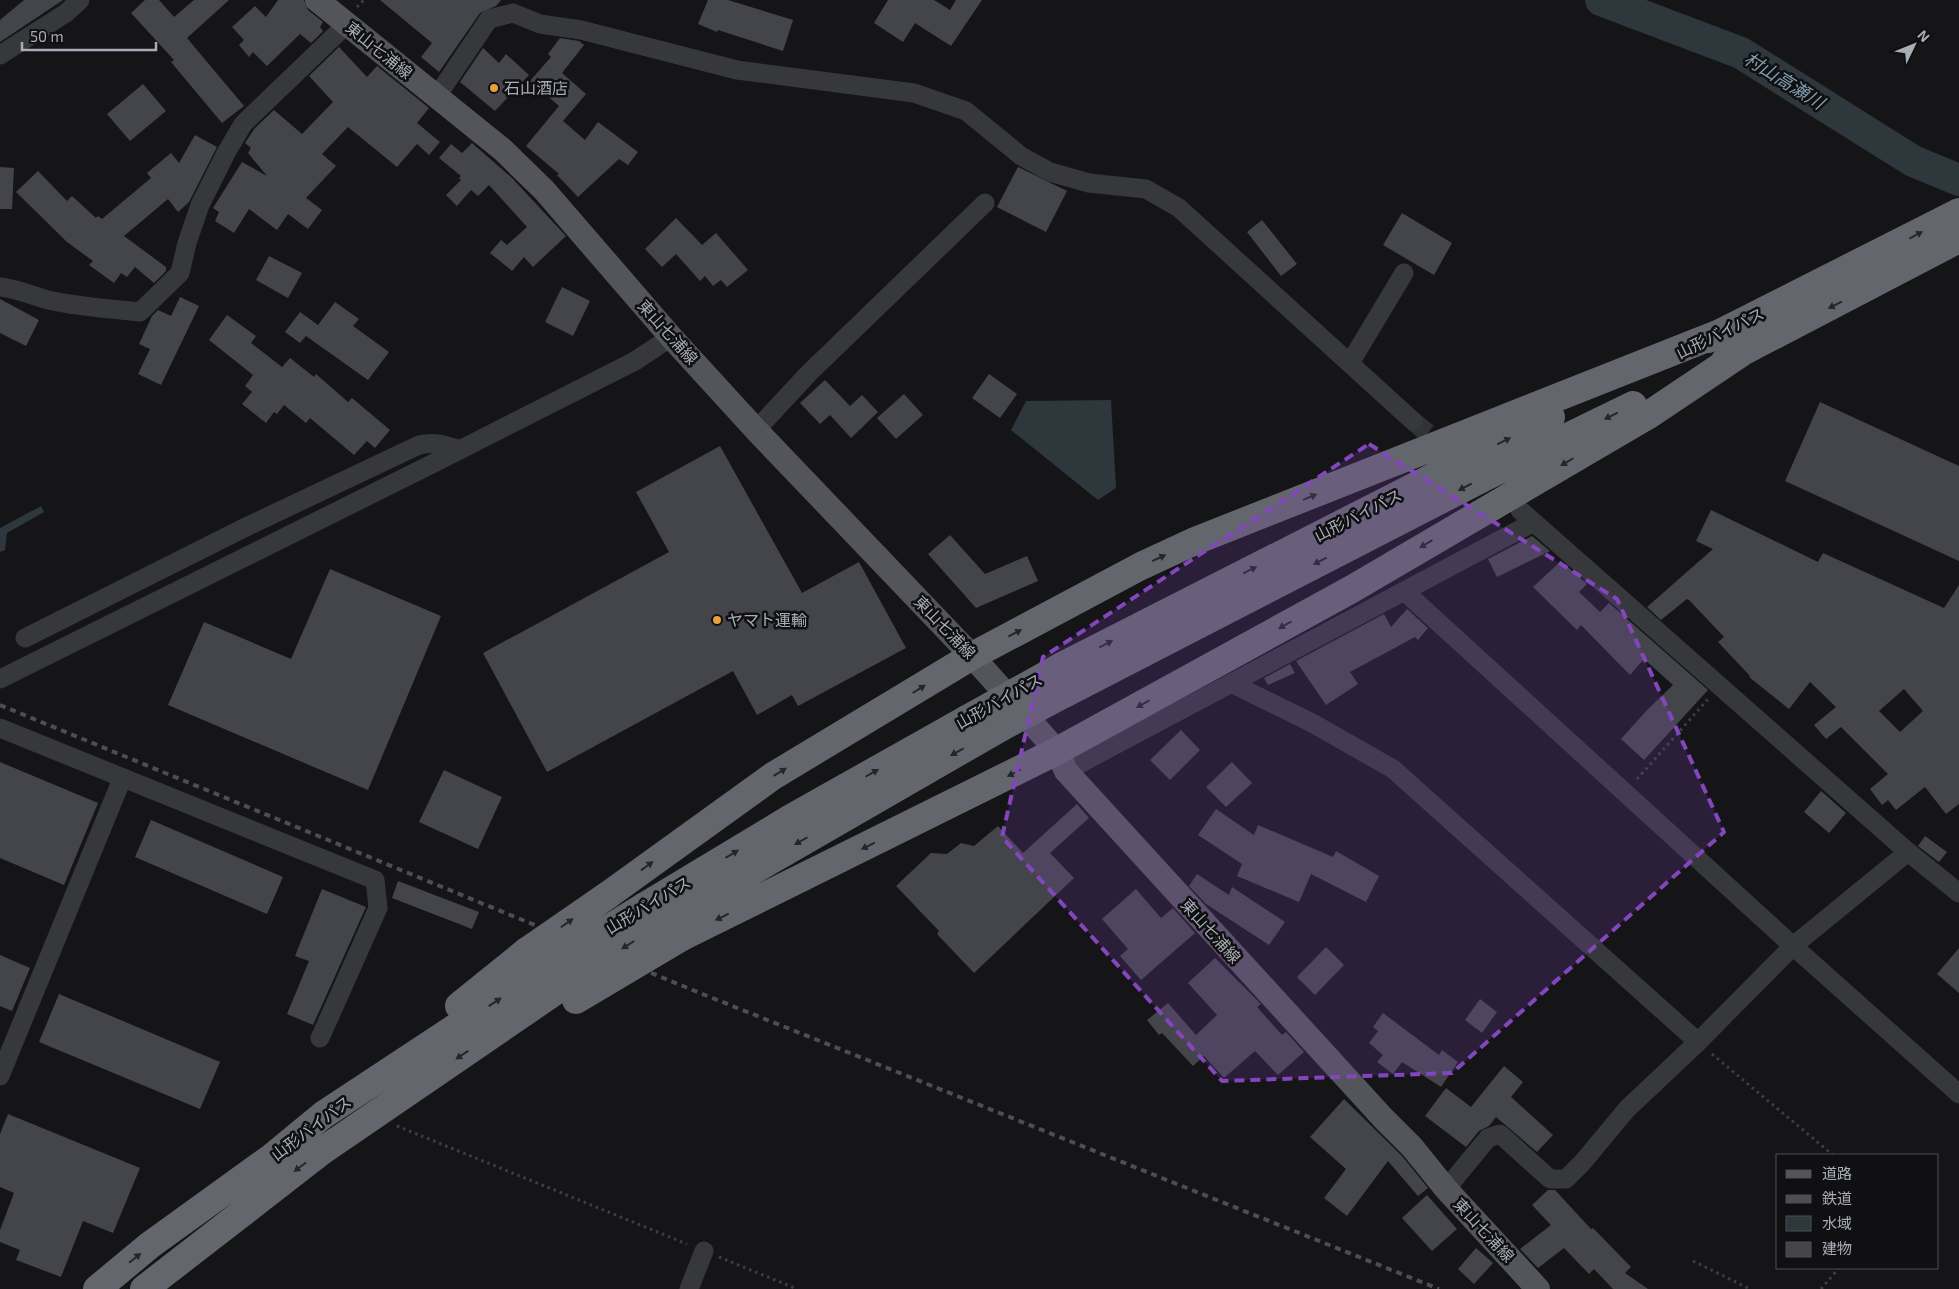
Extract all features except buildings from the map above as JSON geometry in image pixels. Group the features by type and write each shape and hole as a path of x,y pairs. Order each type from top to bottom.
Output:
{"highway":[{"name":"山形バイパス","path":"97,1289 150,1246 272,1157 323,1115 552,977 675,928 1000,728 1483,478 1741,353 1875,270 1959,212"},
{"name":"山形バイパス","path":"144,1289 322,1150 644,906 792,818 1062,666 1351,518 1725,331 1875,270 1959,239"},
{"path":"322,1150 387,1122 422,1104 552,977 608,895 773,776 972,656 1141,566 1195,541 1725,331"},
{"path":"675,928 1061,761 1647,416 1741,353"},
{"path":"150,1289 179,1260"}],"main road":[{"name":"東山七浦線","path":"317,0 503,150 544,190 671,337 756,430 972,656 1061,761 1383,1118 1412,1147 1446,1189 1538,1289"}],"street":[{"path":"0,55 66,13 80,0"},
{"path":"438,96 489,20 513,13 540,24 581,30 737,70 914,93 966,111 1021,156 1050,172 1089,183 1146,189 1179,208 1413,420"},
{"path":"0,287 14,288 50,300 73,305 140,312 180,273 187,243 200,205 243,124 347,24"},
{"path":"756,430 809,373 985,203"},
{"path":"1350,363 1404,273"},
{"path":"0,678 434,464 635,360 671,337"},
{"path":"24,638 246,527 419,445 430,442 441,443 460,450"},
{"path":"1061,761 1231,683 1404,591 1527,516 1908,852 1959,893"},
{"path":"1404,591 1792,946 1959,1094"},
{"path":"1231,683 1314,724 1393,769 1698,1042"},
{"path":"0,728 122,779 376,880 378,908 320,1038"},
{"path":"0,1076 122,779"},
{"path":"1446,1189 1488,1138 1500,1134 1550,1179 1566,1179 1582,1163 1627,1109 1698,1042 1792,946 1908,852"},
{"path":"689,1289 704,1251"}],"path":[{"path":"1625,793 1719,686"},
{"path":"1698,1042 1832,1154"},
{"path":"387,1122 797,1289"},
{"path":"1693,1260 1750,1289"},
{"path":"1821,1289 1838,1269"}],"highlighted area":[{"path":"1369,444 1617,599 1724,832 1452,1073 1222,1081 1002,837 1043,657"}],"water":[{"path":"1111,400 1116,488 1098,500 1011,430 1026,401"},
{"path":"41,506 44,512 7,533 5,550 0,552 0,528"}],"waterway":[{"name":"村山高瀬川","path":"1601,0 1741,53 1913,161 1959,180"}],"tunnel":[{"path":"1413,421 1448,450"}],"railway":[{"path":"0,705 695,991 1439,1289"}],"place":[{"name":"石山酒店","path":"494,88"},
{"name":"ヤマト運輸","path":"717,620"}]}
